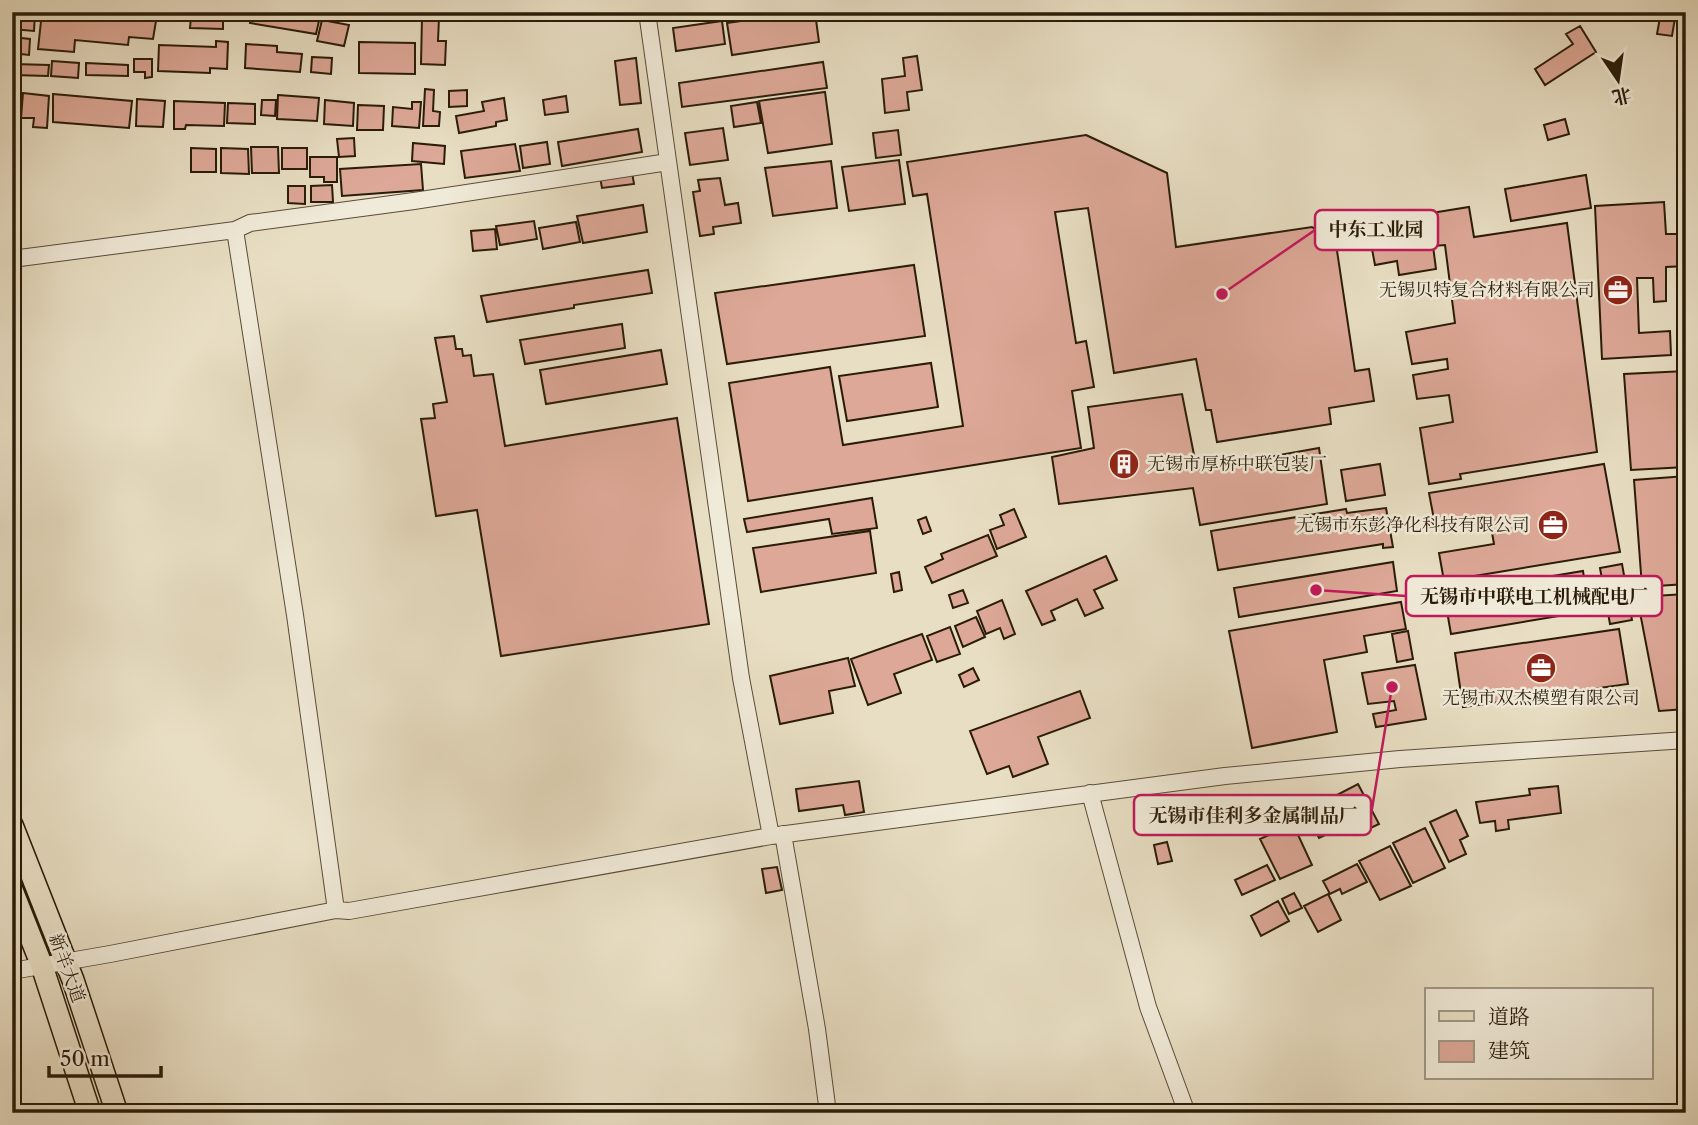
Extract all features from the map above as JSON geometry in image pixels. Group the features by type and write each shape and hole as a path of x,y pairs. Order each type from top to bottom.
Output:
{"main road":[{"name":"新羊大道","path":"12,825 66,962 117,1113"},
{"name":"新羊大道","path":"12,890 42,966 90,1113"}],"street":[{"path":"647,12 741,678 817,1029 828,1113"},
{"path":"12,259 235,230 250,223 668,162"},
{"path":"235,230 295,615 336,910"},
{"path":"12,971 336,910 349,911 777,835 1225,776 1400,759 1686,740"},
{"path":"1090,793 1148,1007 1187,1113"}],"building":[{"path":"12,12 35,12 34,31 12,29"},
{"path":"42,12 82,12 156,21 153,39 129,37 128,45 75,40 74,52 38,49"},
{"path":"252,12 321,12 316,34 250,23"},
{"path":"815,12 819,42 732,55 727,23"},
{"path":"1661,12 1676,12 1672,36 1657,34"},
{"path":"191,17 223,19 223,29 190,28"},
{"path":"422,17 439,18 438,41 446,41 445,65 421,64"},
{"path":"322,20 349,25 344,46 317,41"},
{"path":"722,21 725,44 676,51 673,28"},
{"path":"1580,26 1596,52 1545,85 1535,69 1573,44 1566,34"},
{"path":"12,37 30,39 29,55 12,53"},
{"path":"216,41 228,42 227,69 210,68 210,73 158,71 159,45 216,47"},
{"path":"359,42 415,43 415,74 359,73"},
{"path":"246,44 277,46 277,52 302,54 300,72 245,68"},
{"path":"917,56 922,90 907,92 909,110 885,113 882,79 905,76 903,58"},
{"path":"312,57 332,58 331,74 311,72"},
{"path":"636,58 641,103 620,105 615,61"},
{"path":"134,59 152,59 152,77 145,78 145,72 134,72"},
{"path":"52,61 79,63 78,78 51,76"},
{"path":"823,62 827,88 682,107 679,83"},
{"path":"86,63 128,65 128,76 86,75"},
{"path":"13,64 49,65 48,76 13,75"},
{"path":"425,89 434,90 433,111 440,112 439,126 423,126"},
{"path":"467,90 467,106 449,107 449,91"},
{"path":"825,92 832,144 768,153 759,101"},
{"path":"23,93 49,96 47,128 33,127 34,118 21,118"},
{"path":"53,94 132,101 129,128 53,122"},
{"path":"278,95 319,98 317,121 277,119"},
{"path":"566,96 568,112 545,115 543,100"},
{"path":"504,98 507,120 496,122 496,126 459,133 456,116 484,111 482,102"},
{"path":"137,99 165,101 163,127 136,126"},
{"path":"262,100 276,100 275,116 261,115"},
{"path":"325,100 354,103 353,126 324,124"},
{"path":"174,101 225,103 224,126 186,125 185,129 174,129"},
{"path":"412,102 421,102 419,128 392,126 393,107 412,109"},
{"path":"757,102 761,123 734,127 731,106"},
{"path":"228,103 255,104 255,124 227,123"},
{"path":"358,105 384,106 383,130 357,130"},
{"path":"1565,119 1569,134 1548,140 1544,125"},
{"path":"723,128 728,160 690,165 685,133"},
{"path":"638,129 642,152 562,166 558,142"},
{"path":"898,130 901,155 876,158 873,133"},
{"path":"1086,135 1167,173 1176,247 1312,227 1336,244 1355,371 1369,369 1374,401 1329,408 1331,424 1217,442 1211,410 1206,410 1196,359 1114,373 1088,208 1055,212 1076,343 1086,341 1094,387 1072,391 1081,448 748,501 729,383 830,367 843,445 963,426 927,194 913,196 907,162"},
{"path":"354,138 355,156 339,157 337,139"},
{"path":"547,142 550,164 523,168 520,146"},
{"path":"413,143 445,146 444,164 412,161"},
{"path":"515,144 520,171 465,178 461,151"},
{"path":"251,147 278,147 279,173 252,173"},
{"path":"191,148 216,149 216,172 191,172"},
{"path":"221,148 248,149 249,174 221,173"},
{"path":"282,148 307,148 307,169 282,169"},
{"path":"310,157 337,157 337,182 324,182 324,177 310,177"},
{"path":"899,160 905,204 849,211 842,167"},
{"path":"831,161 837,208 773,216 765,168"},
{"path":"421,164 423,190 342,196 340,169"},
{"path":"632,172 634,184 602,188 600,177"},
{"path":"1586,175 1591,208 1511,221 1505,189"},
{"path":"720,178 725,205 738,203 741,223 713,227 714,234 700,236 693,192 700,191 698,180"},
{"path":"332,185 333,202 311,202 311,186"},
{"path":"288,186 305,186 305,204 288,203"},
{"name":"无锡贝特复合材料有限公司","path":"1664,202 1666,234 1686,234 1686,266 1666,267 1666,301 1654,302 1653,278 1637,278 1639,333 1670,331 1671,355 1602,359 1595,206"},
{"path":"643,205 647,232 583,243 577,216"},
{"path":"1469,207 1474,237 1567,223 1597,452 1460,474 1461,479 1429,484 1420,428 1453,422 1449,395 1417,399 1413,375 1448,369 1447,359 1412,364 1406,332 1455,323 1445,245 1433,246 1436,269 1399,275 1397,261 1375,265 1369,233 1390,230 1388,220"},
{"path":"534,221 537,239 500,245 496,226"},
{"path":"576,222 580,242 543,249 539,228"},
{"path":"495,229 497,249 473,251 471,231"},
{"path":"914,265 925,336 727,364 715,293"},
{"path":"648,270 652,293 487,322 481,296"},
{"path":"622,324 625,348 525,364 520,340"},
{"path":"454,336 456,349 462,349 463,356 471,355 474,376 493,374 505,446 677,418 709,624 501,656 477,510 436,516 421,419 435,418 433,404 447,402 435,338"},
{"path":"661,350 667,384 546,404 540,370"},
{"path":"931,363 938,407 847,421 839,376"},
{"path":"1686,371 1686,467 1631,470 1624,374"},
{"name":"无锡市厚桥中联包装厂","path":"1182,394 1197,470 1319,448 1327,504 1200,525 1193,488 1059,504 1052,457 1094,448 1088,407"},
{"path":"1380,464 1385,495 1346,501 1341,470"},
{"name":"无锡市东彭净化科技有限公司","path":"1604,464 1620,552 1444,581 1439,553 1494,544 1490,521 1436,530 1429,493"},
{"path":"1686,476 1686,584 1642,587 1634,480"},
{"path":"872,498 877,528 832,534 829,519 747,532 744,519"},
{"path":"1386,508 1393,547 1383,548 1383,544 1218,570 1211,531 1346,509 1347,513"},
{"path":"1014,509 1026,537 997,549 990,530 1004,525 1000,515"},
{"path":"926,517 931,531 923,534 918,520"},
{"path":"870,531 876,573 761,592 753,548"},
{"path":"988,535 997,556 932,583 925,567 943,559 941,554"},
{"path":"1106,556 1117,580 1094,590 1103,608 1085,616 1077,599 1051,611 1055,620 1042,625 1026,591"},
{"path":"1393,562 1397,591 1239,617 1234,588"},
{"path":"1622,564 1632,620 1610,624 1600,568"},
{"path":"1583,571 1589,611 1451,634 1444,594"},
{"path":"899,572 902,590 894,592 891,574"},
{"path":"963,590 968,603 953,608 949,595"},
{"path":"1686,594 1686,709 1659,711 1637,597"},
{"path":"1002,600 1015,634 1004,639 1000,628 986,634 977,611"},
{"path":"1401,602 1406,629 1364,636 1367,652 1324,660 1337,732 1252,748 1229,631"},
{"path":"976,617 985,637 963,647 955,626"},
{"path":"950,627 960,654 937,662 927,636"},
{"name":"无锡市双杰模塑有限公司","path":"1619,629 1628,684 1463,707 1455,653"},
{"path":"1408,631 1413,659 1397,662 1392,634"},
{"path":"922,634 932,660 894,674 901,693 868,705 851,659"},
{"path":"848,658 855,686 829,691 833,713 780,724 770,676"},
{"path":"1415,665 1426,719 1376,727 1373,714 1396,710 1394,701 1368,704 1362,673"},
{"path":"973,668 979,680 964,687 959,675"},
{"path":"1080,691 1090,718 1038,737 1048,764 1013,777 1009,766 987,774 970,731"},
{"path":"859,781 864,812 845,815 843,805 799,811 796,789"},
{"path":"1358,784 1379,824 1356,835 1335,796"},
{"path":"1558,786 1561,813 1508,820 1509,829 1496,831 1495,821 1480,823 1476,802 1530,795 1529,789"},
{"path":"1335,807 1345,826 1319,838 1310,820"},
{"path":"1456,810 1468,836 1460,840 1466,854 1449,862 1430,822"},
{"path":"1293,824 1312,865 1280,879 1260,839"},
{"path":"1425,828 1445,868 1413,883 1393,843"},
{"path":"1167,842 1172,861 1158,864 1154,845"},
{"path":"1390,846 1411,886 1380,900 1359,861"},
{"path":"1357,864 1367,882 1342,894 1340,889 1330,894 1323,881"},
{"path":"1267,865 1275,880 1242,895 1235,880"},
{"path":"777,867 782,890 766,893 762,869"},
{"path":"1294,893 1302,908 1289,914 1282,899"},
{"path":"1328,894 1341,920 1318,932 1304,906"},
{"path":"1278,901 1289,921 1261,936 1251,916"}],"place":[{"name":"无锡贝特复合材料有限公司","path":"1618,290"},
{"name":"中东工业园","path":"1222,294"},
{"name":"无锡市厚桥中联包装厂","path":"1124,464"},
{"name":"无锡市东彭净化科技有限公司","path":"1553,525"},
{"name":"无锡市中联电工机械配电厂","path":"1316,590"},
{"name":"无锡市双杰模塑有限公司","path":"1541,668"},
{"name":"无锡市佳利多金属制品厂","path":"1392,687"}]}
